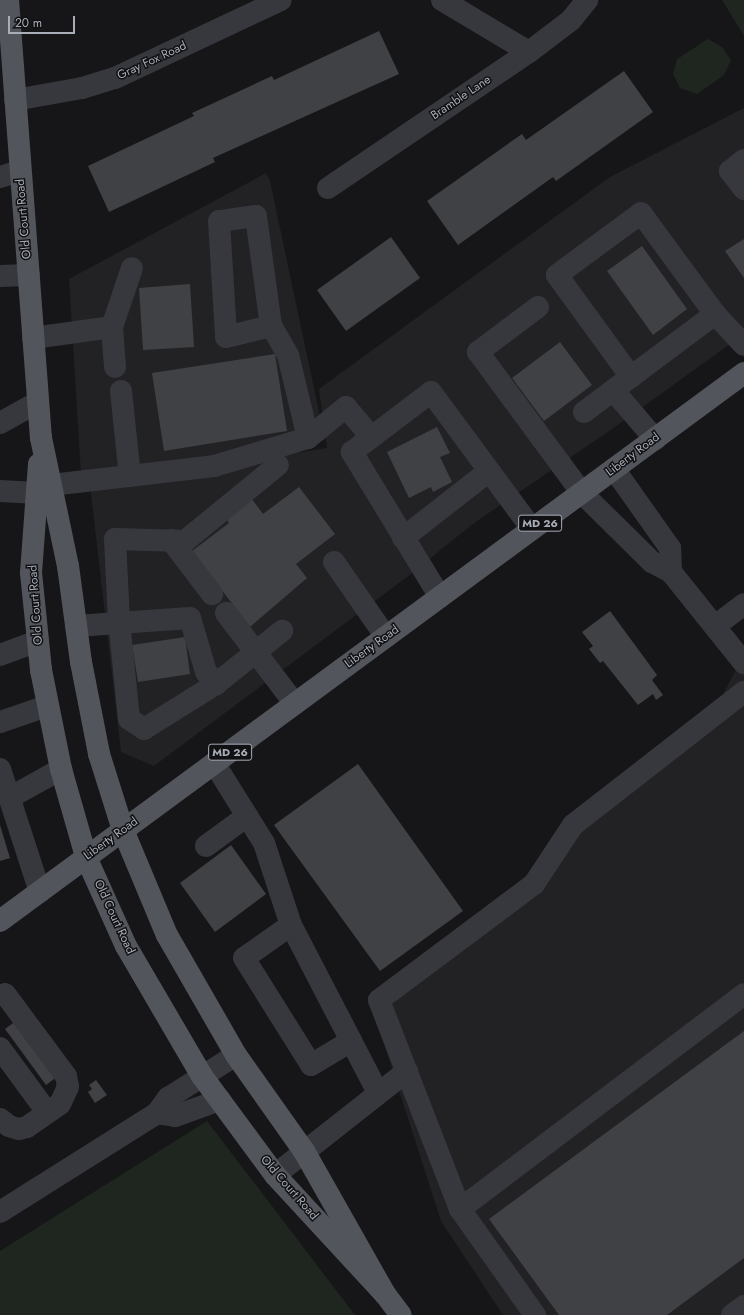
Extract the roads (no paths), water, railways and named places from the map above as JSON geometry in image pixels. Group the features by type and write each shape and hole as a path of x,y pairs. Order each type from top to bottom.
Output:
{"main road":[{"name":"Old Court Road","path":"8,0 15,100 10,174 29,275 44,489 31,573 47,706 61,769 86,857 126,946 202,1076 275,1175 384,1294 400,1315"},
{"name":"Liberty Road","path":"0,921 744,373"},
{"name":"Old Court Road","path":"44,489 68,566 76,626 99,754 123,830 167,935 236,1055 304,1152 384,1294"}],"street":[{"name":"Gray Fox Road","path":"15,100 82,88 115,78 281,0"},
{"path":"442,0 528,52"},
{"name":"Bramble Lane","path":"328,188 528,52 571,20 587,0"},
{"path":"744,160 730,171 744,189"},
{"path":"631,377 557,275 641,213 715,314 744,345"},
{"path":"271,326 226,337 219,221 256,216 271,326 288,355 308,438"},
{"path":"115,367 112,327 132,268"},
{"path":"0,276 29,275"},
{"path":"538,307 478,352 582,493 652,562 671,572 744,663"},
{"path":"584,412 715,314"},
{"path":"33,338 112,327"},
{"path":"614,390 655,439"},
{"path":"121,391 130,476"},
{"path":"440,597 352,452 431,392 532,529"},
{"path":"0,423 38,402"},
{"path":"0,491 44,489 130,476 214,466 308,438 346,407 372,438"},
{"path":"278,465 185,541 115,539 119,621 129,719 144,729 216,684 282,631"},
{"path":"614,469 670,548 671,572"},
{"path":"403,538 489,471"},
{"path":"171,540 212,594"},
{"path":"334,562 386,637"},
{"path":"715,626 744,604"},
{"path":"226,613 295,704"},
{"path":"76,626 119,621 190,618 206,672 216,684"},
{"path":"0,655 38,641"},
{"path":"535,1315 460,1209 379,1000 534,884 573,825 744,692"},
{"path":"0,722 47,706"},
{"path":"214,763 264,843 291,925 378,1093"},
{"path":"0,769 40,892"},
{"path":"9,798 61,769"},
{"path":"206,846 246,816"},
{"path":"291,925 244,958 311,1065 351,1040"},
{"path":"0,1119 9,1126 19,1129 60,1104 66,1096 68,1087 66,1076 4,994"},
{"path":"460,1209 744,994"},
{"path":"0,1048 47,1112"},
{"path":"3,1204 157,1113 168,1098 236,1055"},
{"path":"275,1175 407,1071"},
{"path":"157,1113 175,1116 220,1100"},
{"path":"732,1315 744,1306"}]}
